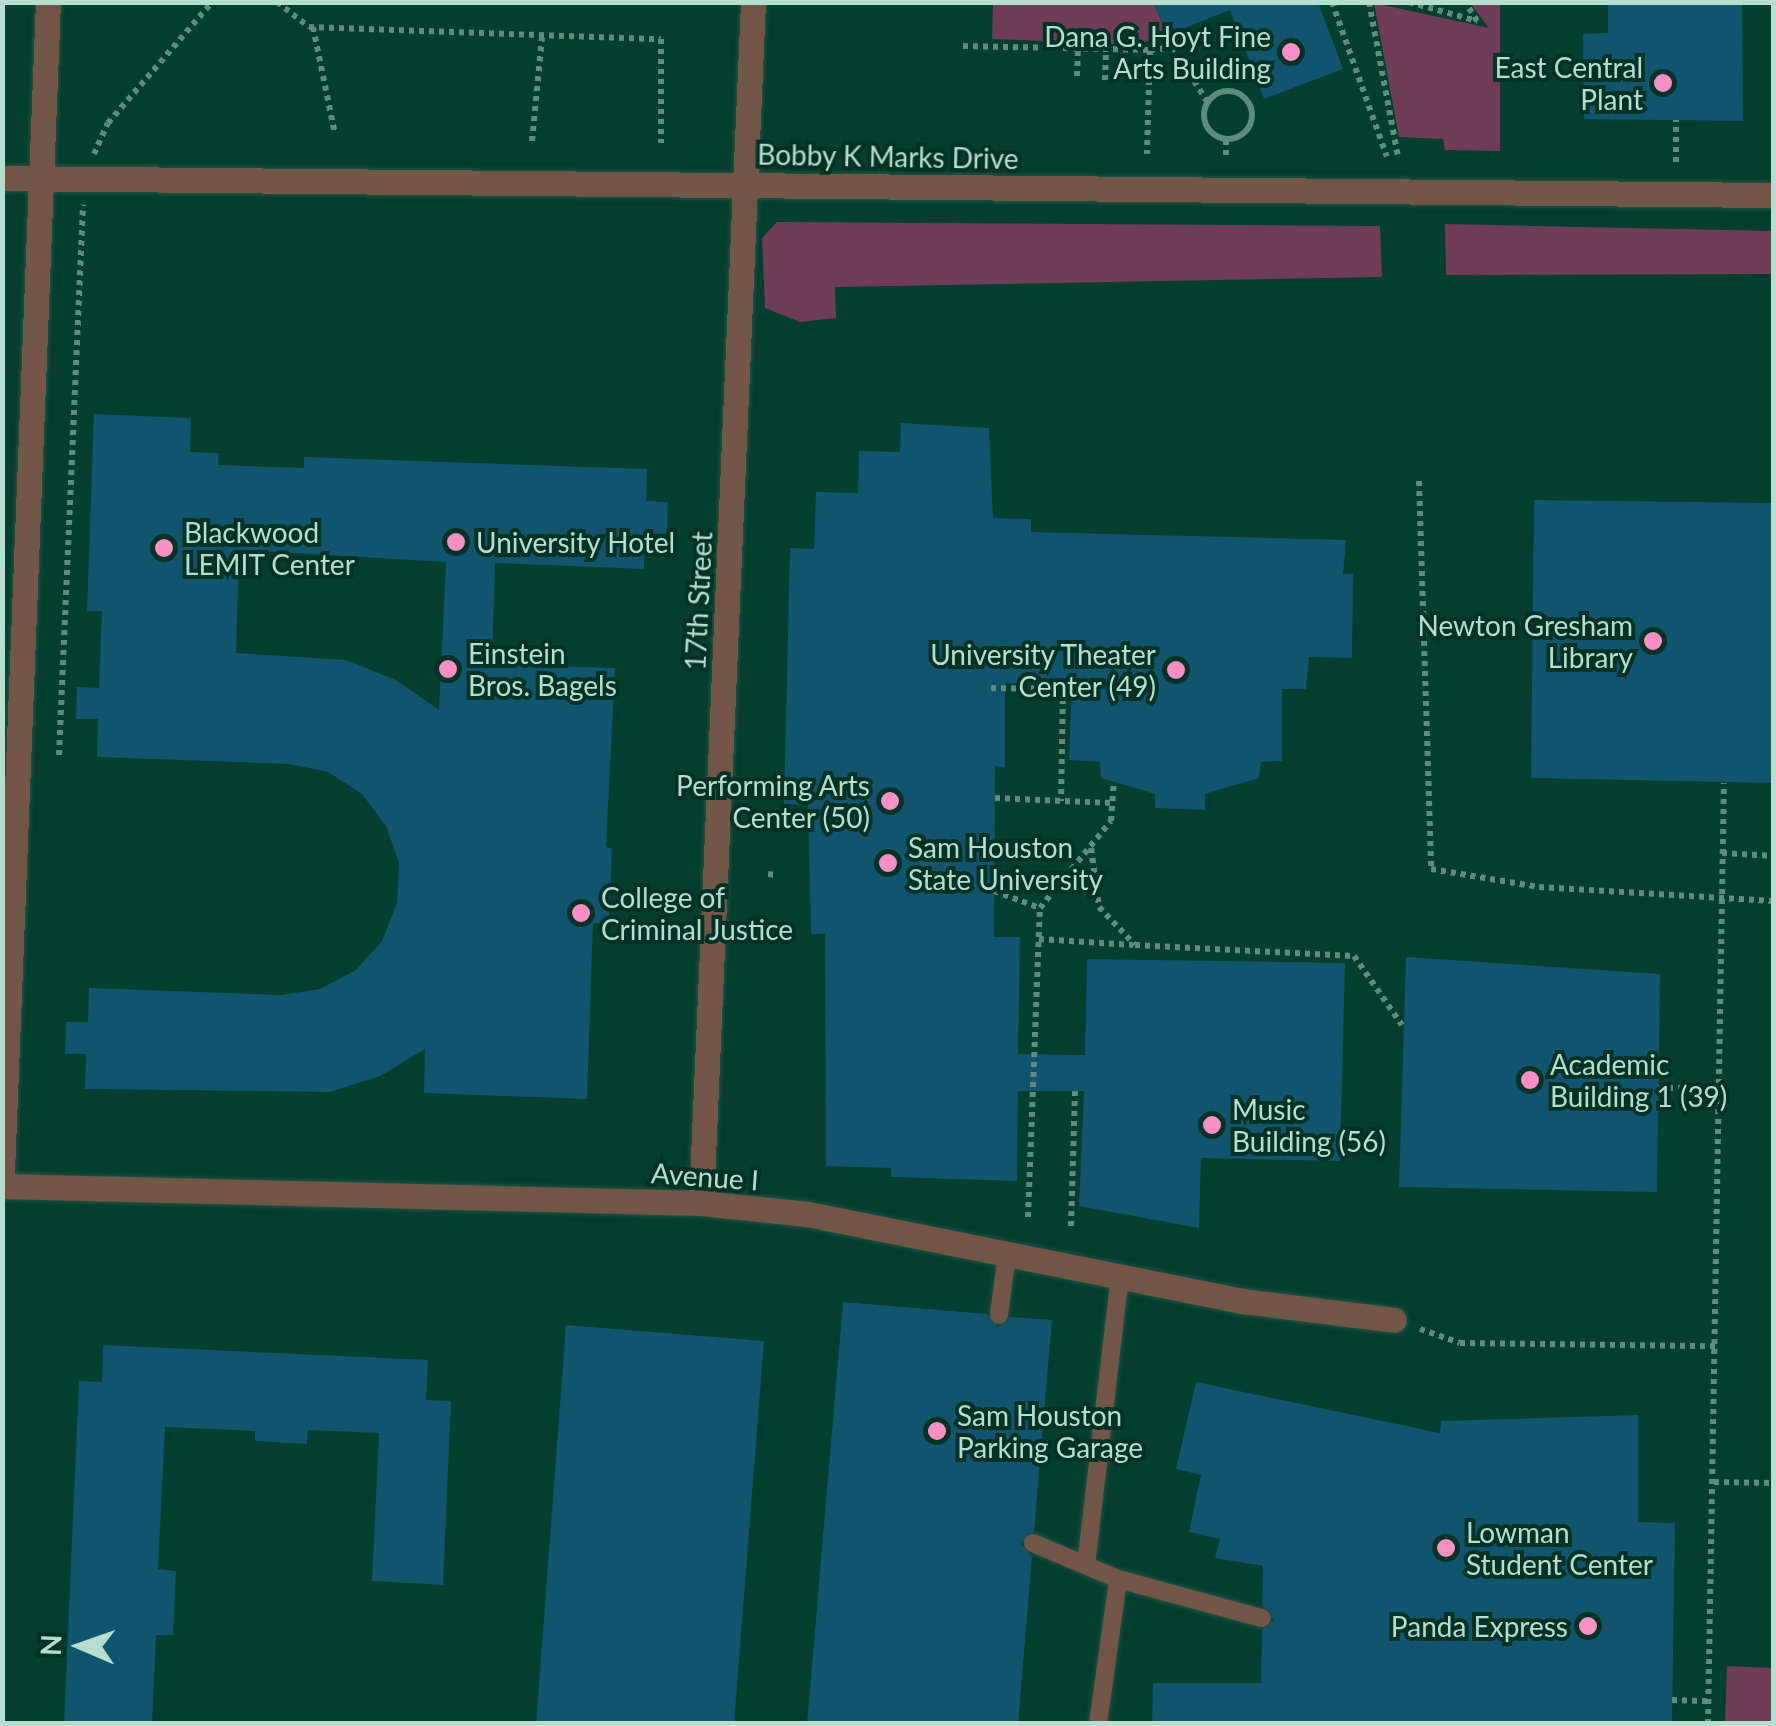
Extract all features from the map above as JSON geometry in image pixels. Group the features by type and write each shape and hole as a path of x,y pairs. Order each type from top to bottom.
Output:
{"street":[{"path":"2,1172 48,2"},
{"name":"17th Street","path":"701,1203 753,2"},
{"name":"Bobby K Marks Drive","path":"2,178 1774,195"},
{"name":"Avenue I","path":"2,1186 701,1203 807,1214 1242,1301 1394,1320"}],"lane":[{"path":"999,1315 1006,1254"},
{"path":"1086,1565 1120,1277"},
{"path":"1034,1543 1118,1579 1262,1618"},
{"path":"1098,1724 1118,1579"}],"path":[{"path":"59,756 80,214 92,179 96,143 212,2"},
{"path":"278,2 312,27 661,39 661,143"},
{"path":"1332,2 1387,157"},
{"path":"1369,2 1398,157"},
{"path":"1409,2 1477,21 1465,2"},
{"path":"312,27 335,134"},
{"path":"532,141 542,36"},
{"path":"963,46 1150,50 1173,47 1208,102 1206,126 1226,140"},
{"path":"1077,76 1078,47"},
{"path":"1105,80 1106,48"},
{"path":"1146,154 1150,50"},
{"path":"1208,102 1228,91 1248,102 1251,124 1226,140"},
{"path":"1676,120 1676,162"},
{"path":"1226,140 1226,154"},
{"path":"1420,481 1430,869 1539,887 1774,901"},
{"path":"991,688 1063,689 1061,801"},
{"path":"1028,1217 1040,908 1110,820 1114,782"},
{"path":"1708,1724 1724,783"},
{"path":"995,798 1112,803"},
{"path":"1091,846 1099,907 1135,945"},
{"path":"1722,854 1774,856"},
{"path":"994,891 1040,908"},
{"path":"1039,939 1354,956 1402,1024"},
{"path":"1658,1088 1719,1088"},
{"path":"1071,1226 1075,1091"},
{"path":"1394,1320 1460,1343 1716,1346"},
{"path":"1714,1482 1774,1484"},
{"path":"1672,1700 1709,1701"}],"shaded area":[{"name":"Sam Houston State University","path":"3,3 1773,3 1773,1723 3,1723"},
{"path":"993,3 1154,3 1167,35 1135,45 992,39"},
{"path":"1374,3 1489,28 1470,3 1500,3 1500,151 1445,150 1443,139 1399,137"},
{"path":"777,222 1380,226 1382,277 835,287 836,318 800,322 765,308 762,238"},
{"path":"1445,224 1773,231 1773,274 1446,275"},
{"path":"1727,1666 1773,1668 1773,1723 1725,1723"}],"building":[{"name":"Dana G. Hoyt Fine Arts Building","path":"1154,2 1318,2 1343,69 1264,99 1230,10 1167,35"},
{"name":"East Central Plant","path":"1608,2 1742,2 1743,121 1584,119 1583,34 1608,33"},
{"path":"94,414 191,418 190,452 219,453 218,465 304,468 304,457 647,469 646,501 668,502 667,534 645,533 644,569 495,563 492,664 615,668 606,847 612,848 609,923 593,923 587,1099 424,1093 425,1049 380,1076 330,1092 85,1089 86,1054 65,1054 66,1022 88,1022 89,988 281,995 320,989 356,970 382,941 397,903 399,863 386,826 362,794 328,772 289,764 97,757 98,719 76,719 77,687 99,688 102,611 87,611","holes":["239,550 446,562 439,710 396,680 346,660 236,653"]},
{"path":"901,423 989,428 993,518 1031,519 1031,532 1346,540 1343,574 1353,574 1352,658 1309,657 1306,689 1282,689 1282,761 1261,762 1259,778 1205,794 1205,810 1155,808 1155,794 1101,778 1100,762 1069,760 1072,683 1005,683 1005,768 995,766 994,937 1020,937 1018,1054 1085,1055 1087,959 1345,963 1340,1161 1201,1158 1199,1228 1079,1206 1084,1091 1018,1091 1017,1181 891,1177 891,1168 826,1166 825,934 811,934 808,805 784,804 790,548 814,549 816,492 858,493 859,451 900,452"},
{"name":"Newton Gresham Library","path":"1534,500 1774,503 1774,783 1531,778"},
{"name":"Academic Building 1 (39)","path":"1406,957 1660,974 1657,1192 1399,1187"},
{"name":"Sam Houston Parking Garage","path":"843,1302 987,1314 998,1327 1011,1317 1052,1320 1034,1531 1021,1544 1032,1556 1018,1724 807,1724"},
{"path":"566,1325 764,1341 734,1724 536,1724"},
{"path":"103,1345 428,1360 426,1400 451,1401 443,1585 372,1581 379,1433 308,1430 307,1444 255,1441 255,1431 165,1427 158,1569 176,1571 173,1635 156,1635 152,1724 64,1723 79,1381 102,1382"},
{"name":"Lowman Student Center","path":"1196,1382 1440,1433 1441,1421 1638,1415 1638,1522 1675,1523 1672,1724 1152,1724 1153,1683 1261,1683 1262,1630 1274,1620 1262,1605 1263,1566 1215,1558 1220,1539 1189,1532 1201,1475 1176,1469"}],"place":[{"name":"Dana G. Hoyt Fine Arts Building","path":"1291,52"},
{"name":"East Central Plant","path":"1663,83"},
{"name":"University Hotel","path":"456,542"},
{"name":"Blackwood LEMIT Center","path":"164,548"},
{"name":"Newton Gresham Library","path":"1653,641"},
{"name":"Einstein Bros. Bagels","path":"448,669"},
{"name":"University Theater Center (49)","path":"1176,670"},
{"name":"Performing Arts Center (50)","path":"890,801"},
{"name":"Sam Houston State University","path":"888,863"},
{"name":"College of Criminal Justice","path":"581,913"},
{"name":"Academic Building 1 (39)","path":"1530,1080"},
{"name":"Music Building (56)","path":"1212,1125"},
{"name":"Sam Houston Parking Garage","path":"937,1431"},
{"name":"Lowman Student Center","path":"1446,1548"},
{"name":"Panda Express","path":"1588,1626"}]}
